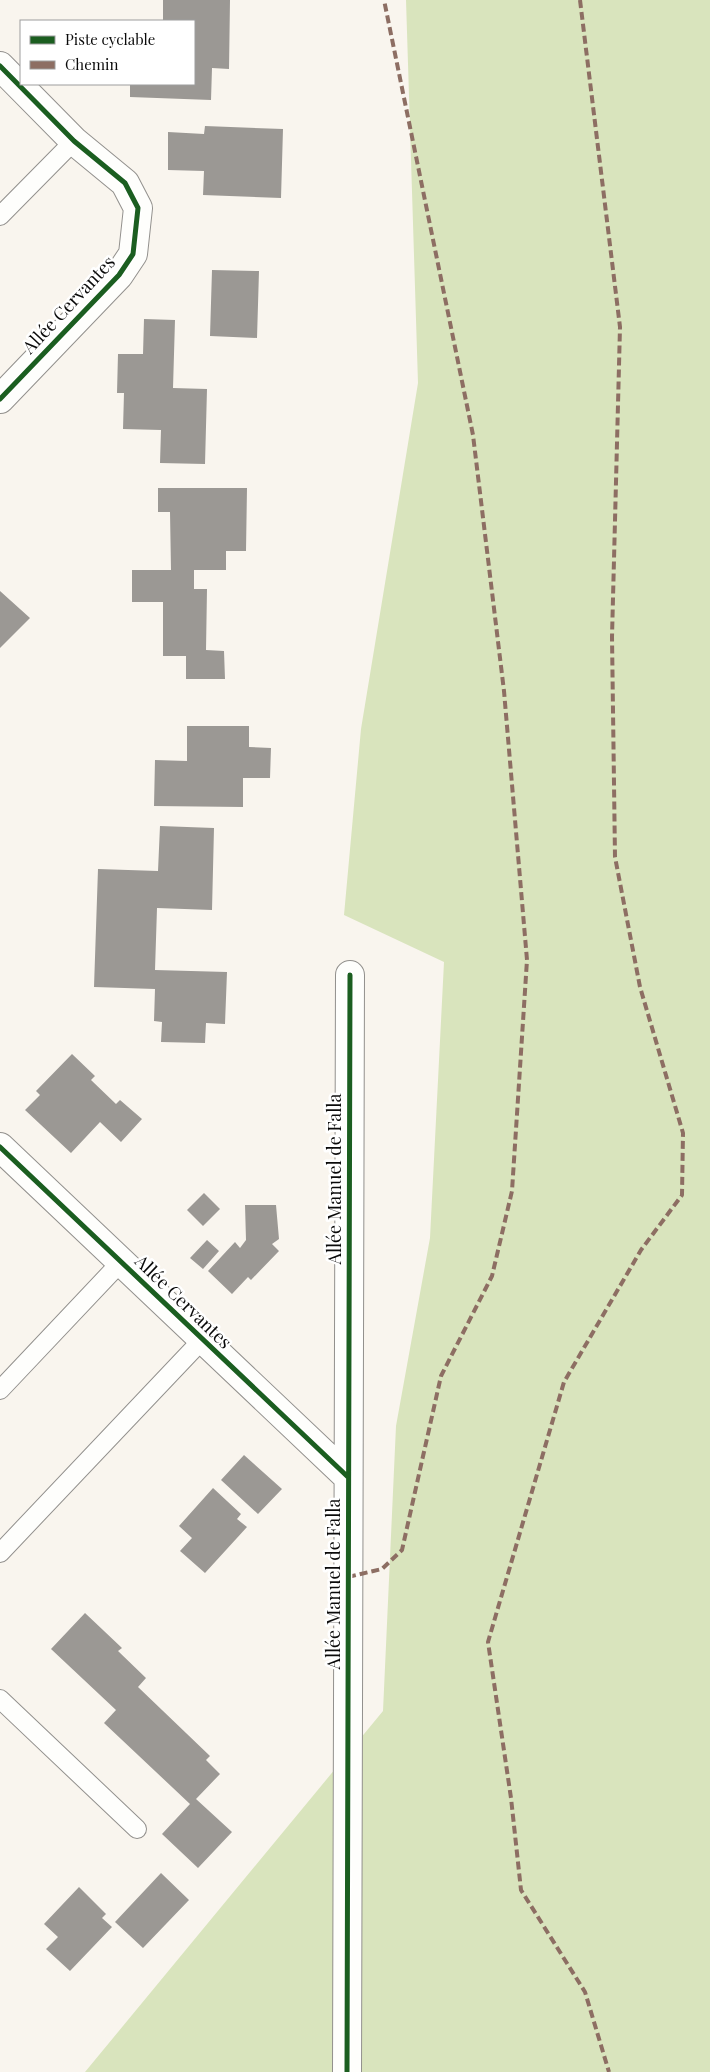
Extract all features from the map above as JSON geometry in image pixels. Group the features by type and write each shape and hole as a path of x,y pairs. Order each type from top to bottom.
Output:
{"street":[{"name":"Allée Cervantes","path":"0,66 74,141 125,183 138,208 133,254 119,275 0,399"},
{"name":"Allée Manuel de Falla","path":"347,2072 350,975"},
{"name":"Allée Cervantes","path":"0,1147 348,1477"}],"lane":[{"path":"0,216 74,141"},
{"path":"0,1390 121,1262"},
{"path":"0,1553 202,1340"},
{"path":"0,1699 137,1829"}],"green space":[{"path":"406,0 710,0 710,2072 85,2072 383,1711 396,1426 430,1238 444,962 344,915 361,729 418,383"}],"building":[{"path":"163,0 230,0 229,69 212,68 211,100 130,97 130,85 195,85 195,20 163,20"},
{"path":"205,126 283,129 281,198 203,195 204,171 168,170 168,132 204,134"},
{"path":"212,270 259,271 257,338 210,336"},
{"path":"144,319 175,320 173,388 207,389 205,464 160,463 161,430 123,429 124,393 117,393 118,354 143,354"},
{"path":"158,488 247,488 246,551 226,551 226,570 194,570 194,589 207,589 206,650 224,651 225,679 186,679 186,656 163,656 163,602 132,602 132,570 171,570 170,512 158,512"},
{"path":"0,591 30,618 0,648"},
{"path":"187,726 249,726 249,747 271,748 270,778 243,778 243,807 154,806 155,760 187,761"},
{"path":"160,826 214,828 212,910 157,908 155,970 227,972 225,1024 206,1023 205,1043 161,1042 162,1022 154,1021 155,989 94,987 98,869 158,871"},
{"path":"72,1054 95,1076 91,1080 116,1104 120,1100 142,1119 121,1142 100,1122 71,1153 25,1110 40,1095 36,1091"},
{"path":"204,1193 220,1209 203,1226 187,1210"},
{"path":"245,1205 276,1205 279,1239 272,1244 279,1251 251,1280 248,1277 232,1294 208,1271 235,1242 240,1248 246,1240"},
{"path":"207,1240 219,1251 203,1269 190,1258"},
{"path":"244,1455 282,1489 258,1514 221,1480"},
{"path":"213,1488 241,1514 237,1519 247,1527 205,1573 180,1551 192,1538 179,1526"},
{"path":"85,1613 122,1648 118,1651 146,1678 138,1687 210,1756 206,1760 220,1774 196,1799 232,1832 198,1868 162,1834 190,1804 104,1723 116,1710 51,1649"},
{"path":"161,1873 189,1900 143,1948 115,1922"},
{"path":"79,1887 106,1914 102,1918 112,1927 70,1971 46,1949 58,1937 44,1924"}],"marked path":[{"path":"348,1577 382,1569 402,1550 441,1376 492,1276 512,1191 527,960 504,691 473,435 384,0"},
{"path":"580,0 620,327 612,637 615,857 640,987 683,1133 682,1195 641,1250 564,1382 488,1642 511,1798 521,1890 585,1992 609,2072"}],"cycle path":[{"path":"0,66 74,141 125,183 138,208 133,254 119,275 0,399"},
{"path":"347,2072 350,975"},
{"path":"0,1147 348,1477"}]}
